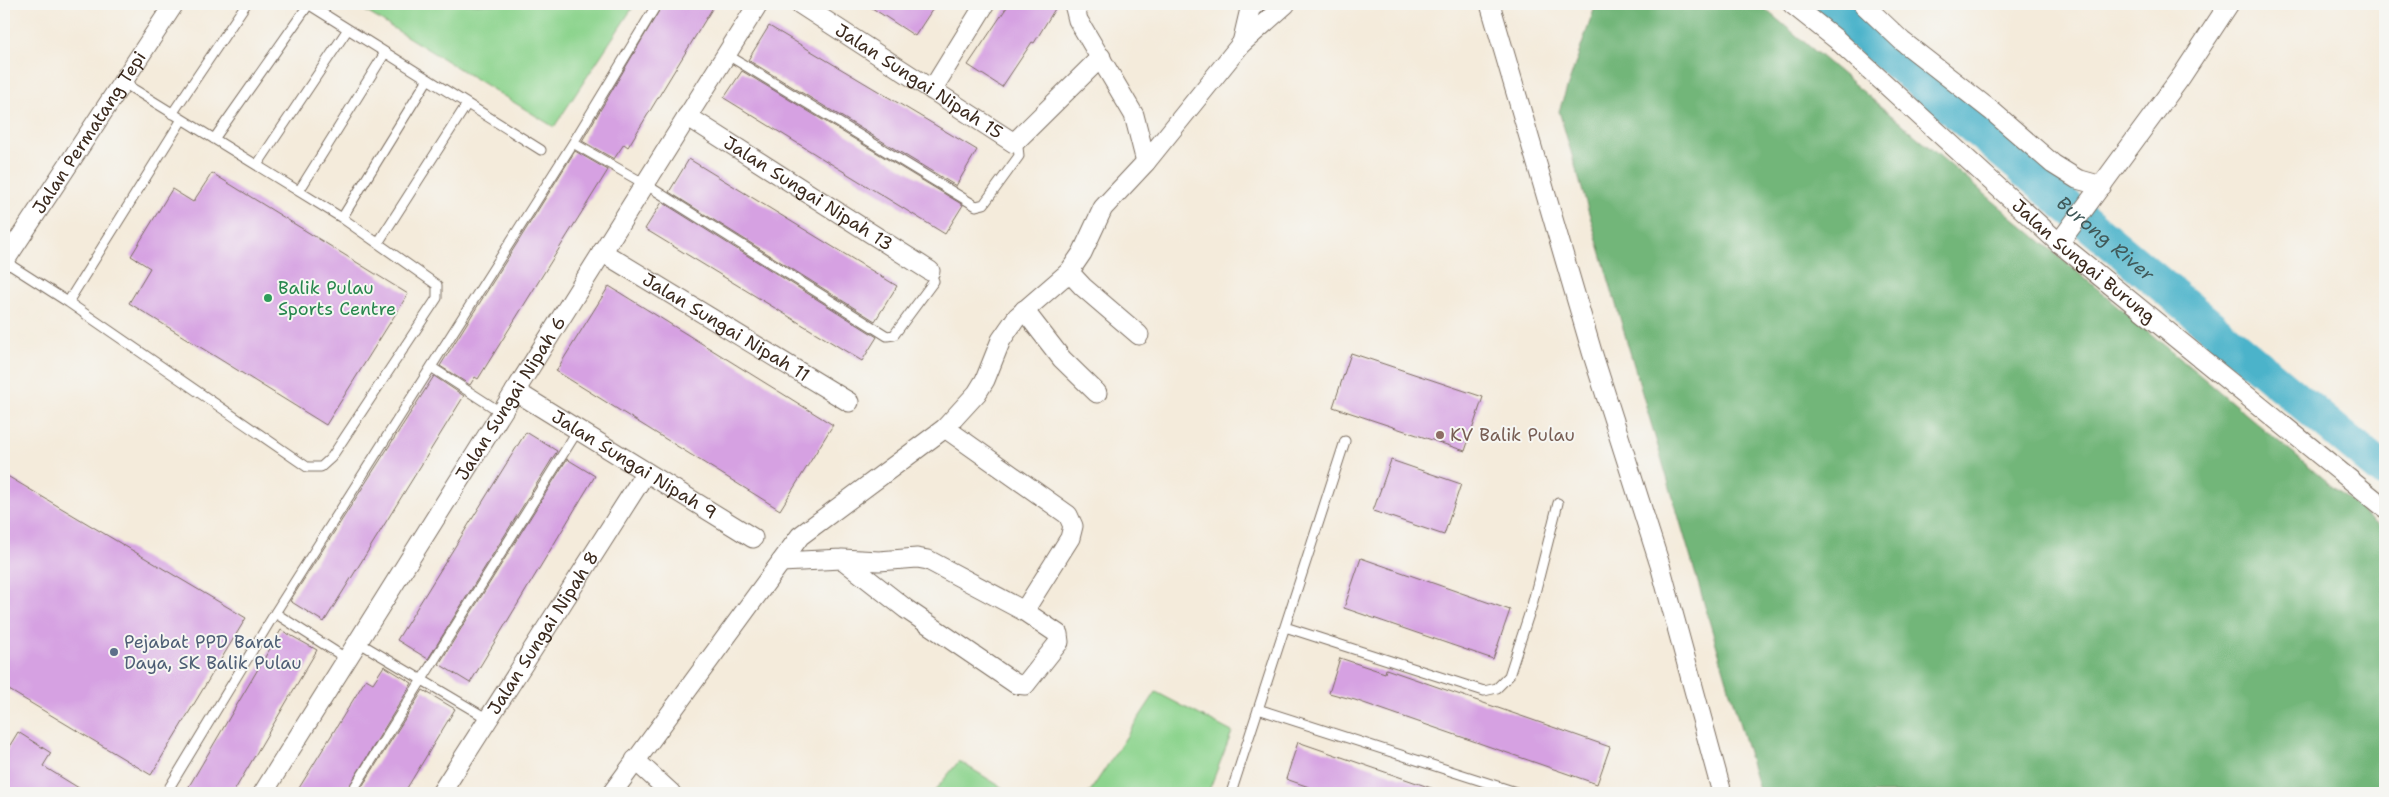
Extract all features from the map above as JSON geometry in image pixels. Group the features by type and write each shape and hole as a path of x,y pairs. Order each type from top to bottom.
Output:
{"street":[{"name":"Jalan Permatang Tepi","path":"4,262 174,4"},
{"name":"Jalan Sungai Nipah 6","path":"263,793 758,4"},
{"name":"Jalan Sungai Nipah 15","path":"800,4 1014,143"},
{"path":"932,90 985,4"},
{"path":"1074,4 1078,20 1134,115 1146,162"},
{"path":"1242,44 1250,9 1255,4"},
{"path":"612,793 800,536 945,428 977,393 985,380 1001,340 1024,310 1069,272 1082,253 1103,208 1146,162 1242,44 1286,4"},
{"path":"1490,4 1592,352 1660,565 1722,793"},
{"name":"Jalan Sungai Burung","path":"1792,4 1836,39 2064,237 2385,508"},
{"path":"1863,4 1902,41 1993,112 2053,164 2096,193"},
{"path":"2064,237 2180,77 2229,4"},
{"path":"1014,143 1101,57"},
{"name":"Jalan Sungai Nipah 13","path":"687,116 930,271"},
{"name":"Jalan Sungai Nipah 11","path":"602,252 849,402"},
{"path":"1069,272 1083,287 1139,335"},
{"path":"1024,310 1062,359 1097,393"},
{"name":"Jalan Sungai Nipah 9","path":"516,391 753,538"},
{"path":"945,428 1068,515 1073,526 1070,538 1024,611"},
{"name":"Jalan Sungai Nipah 8","path":"441,793 646,472"},
{"path":"781,562 842,559 879,561 917,558 928,560 1024,611 1058,634 1060,642 1025,686 1016,684 906,609 842,559"},
{"path":"636,760 671,793"}],"lane":[{"path":"172,114 246,4"},
{"path":"214,139 308,4 541,150"},
{"path":"166,793 275,613 573,143 657,4"},
{"path":"257,165 348,29"},
{"path":"299,191 385,53"},
{"path":"726,54 976,206 984,204 1019,156 1018,147 1014,143"},
{"path":"342,218 428,79"},
{"path":"4,262 68,302 307,467 321,467 331,458 437,298 437,285 342,218 122,82"},
{"path":"378,243 467,104"},
{"path":"68,302 182,120"},
{"path":"573,143 645,184 887,336 894,335 934,281 930,271"},
{"path":"430,366 502,413"},
{"path":"351,793 578,430"},
{"path":"1231,793 1345,441"},
{"path":"1284,628 1484,691 1497,688 1509,676 1532,605 1558,503"},
{"path":"275,613 347,659"},
{"path":"358,642 488,719"},
{"path":"1258,709 1519,793"}],"green space":[{"path":"354,4 635,4 554,127"},
{"path":"1596,4 1759,4 2385,531 2385,793 1760,793 1559,111"},
{"path":"1156,692 1232,732 1208,793 1089,793"},
{"path":"959,761 1011,793 933,793"}],"building":[{"path":"663,4 715,4 628,147 624,144 614,159 582,141"},
{"path":"866,4 936,4 915,36"},
{"path":"1009,4 1058,4 1034,43 1032,42 1002,87 968,65"},
{"path":"769,26 977,150 956,186 748,60"},
{"path":"742,71 963,205 945,234 724,98"},
{"path":"575,151 608,170 478,379 475,377 470,385 440,366"},
{"path":"689,159 897,286 875,321 669,192"},
{"name":"Balik Pulau Sports Centre","path":"212,173 408,294 326,425 129,303 150,268 131,256 172,189 193,202"},
{"path":"662,202 877,337 862,361 645,229"},
{"path":"609,286 833,425 780,510 556,371"},
{"path":"1351,353 1483,397 1465,451 1333,407"},
{"path":"434,376 464,396 324,622 290,601"},
{"path":"526,432 557,451 428,659 397,640"},
{"path":"567,459 595,476 470,683 439,664"},
{"path":"1391,460 1461,484 1444,535 1373,511"},
{"name":"Pejabat PPD Barat Daya, SK Balik Pulau","path":"4,474 246,618 151,775 4,687"},
{"path":"1361,558 1510,610 1493,659 1344,608"},
{"path":"281,630 317,650 233,793 185,793"},
{"path":"1340,658 1385,673 1386,669 1610,747 1597,784 1355,700 1329,693"},
{"path":"384,666 412,683 345,793 296,793 366,679 373,683"},
{"path":"423,690 455,709 404,793 358,793"},
{"path":"18,732 51,753 43,766 87,793 4,793 4,755"},
{"path":"1298,742 1440,791 1440,793 1326,793 1286,779"}],"waterway":[{"name":"Burong River","path":"1826,4 2385,472"}],"place":[{"name":"Balik Pulau Sports Centre","path":"268,298"},
{"name":"KV Balik Pulau","path":"1440,435"},
{"name":"Pejabat PPD Barat Daya, SK Balik Pulau","path":"114,652"}]}
